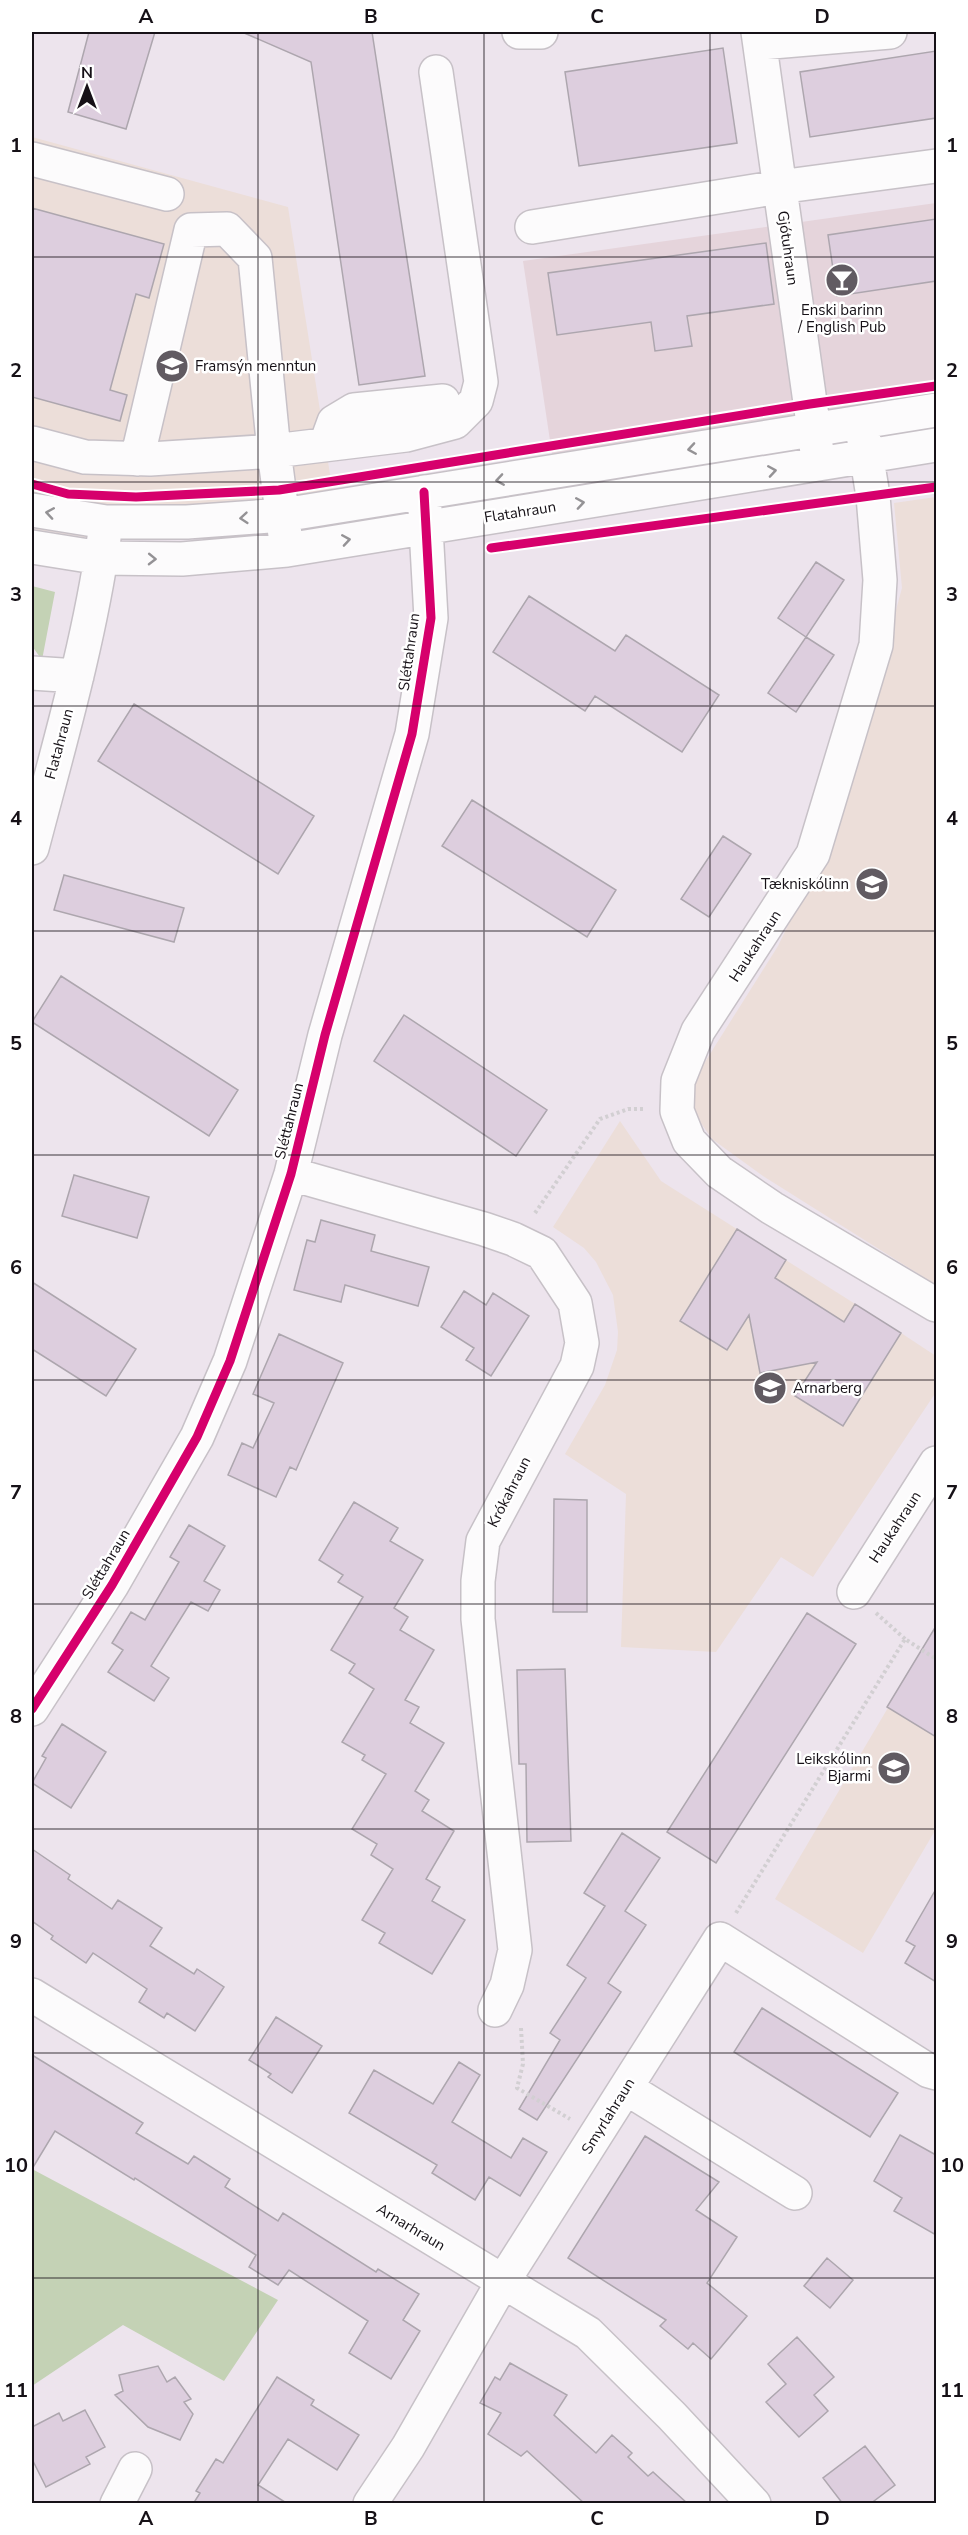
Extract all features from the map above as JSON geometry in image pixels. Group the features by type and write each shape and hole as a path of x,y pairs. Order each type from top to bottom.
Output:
{"street":[{"path":"519,32 541,32"},
{"path":"759,37 890,32"},
{"name":"Gjótuhraun","path":"759,37 819,464"},
{"path":"32,443 85,457 137,459 214,456 406,435 455,422 477,401 481,382 436,72"},
{"path":"32,159 167,194"},
{"path":"532,227 779,187 936,166"},
{"path":"137,459 191,230 226,229 255,258 274,451 287,550"},
{"path":"326,444 334,422 354,410 443,401"},
{"path":"32,510 106,522 188,522 283,514 936,410"},
{"name":"Haukahraun","path":"861,422 873,496 880,580 876,645 813,854 698,1031 678,1081 677,1111 689,1141 719,1172 772,1208 936,1305"},
{"name":"Flatahraun","path":"32,547 101,558 182,559 287,550 936,445"},
{"name":"Sléttahraun","path":"32,1709 112,1585 197,1437 230,1361 291,1174 325,1035 412,734 431,618 424,492"},
{"name":"Flatahraun","path":"32,848 77,676 97,588 106,522"},
{"path":"32,673 77,676"},
{"name":"Krókahraun","path":"291,1174 406,1205 513,1239 542,1253 575,1303 582,1343 577,1366 483,1540 478,1581 478,1619 515,1950 501,1997"},
{"name":"Haukahraun","path":"854,1592 936,1463"},
{"path":"720,1939 934,2077"},
{"name":"Smyrlahraun","path":"370,2504 408,2447 502,2283 720,1939"},
{"name":"Arnarhraun","path":"32,1995 502,2283 588,2333 672,2416 754,2504"},
{"path":"626,2088 795,2193"},
{"path":"117,2504 135,2469"}],"path":[{"path":"513,1239 532,1217 600,1119 628,1109 677,1111"},
{"path":"720,1939 905,1639 936,1659"},
{"path":"501,1997 522,2032 523,2064 517,2088 597,2134"}],"shaded area":[{"name":"Framsýn menntun","path":"32,137 288,207 338,525 203,539 90,538 32,529"},
{"path":"936,203 936,429 850,445 557,487 523,261"},
{"name":"Tækniskólinn","path":"936,497 936,1285 763,1176 712,1139 696,1116 690,1094 698,1073 778,946 838,822 902,588 894,503"},
{"name":"Arnarberg","path":"620,1121 661,1181 936,1356 936,1392 813,1577 781,1557 716,1652 621,1647 626,1494 565,1454 605,1385 617,1350 618,1332 613,1295 596,1262 584,1248 553,1227"},
{"name":"Leikskólinn Bjarmi","path":"915,1662 936,1675 936,1829 863,1953 775,1899"}],"green space":[{"path":"32,586 55,592 42,660 32,646"},
{"path":"32,2169 278,2300 224,2381 123,2325 32,2386"}],"building":[{"path":"89,32 155,32 126,129 68,112"},
{"path":"242,32 372,32 425,376 359,385 311,62"},
{"path":"723,48 737,143 579,166 565,72"},
{"path":"936,51 936,118 810,137 800,72"},
{"path":"32,208 164,244 149,298 136,294 110,390 127,395 120,421 32,397"},
{"path":"936,219 936,281 837,296 828,235"},
{"path":"766,243 774,304 687,316 692,346 655,351 651,322 557,335 548,273"},
{"path":"816,562 844,580 806,637 778,618"},
{"path":"529,596 615,651 626,635 719,695 682,752 595,696 585,711 493,652"},
{"path":"806,637 834,655 796,712 768,693"},
{"path":"134,704 314,816 278,874 98,761"},
{"path":"472,800 616,890 587,937 442,846"},
{"path":"723,836 751,854 709,917 681,899"},
{"path":"64,875 184,908 174,942 54,910"},
{"path":"61,976 238,1090 209,1136 32,1022"},
{"path":"404,1015 547,1110 516,1156 374,1061"},
{"path":"74,1175 149,1197 137,1238 62,1216"},
{"path":"321,1220 375,1235 371,1251 429,1267 418,1306 345,1285 341,1302 294,1290 307,1240 315,1242"},
{"path":"737,1229 786,1260 775,1278 844,1322 855,1304 901,1333 843,1426 795,1396 817,1362 760,1373 749,1315 727,1350 680,1321"},
{"path":"32,1282 136,1349 106,1396 32,1349"},
{"path":"464,1291 486,1305 493,1293 529,1316 491,1376 466,1360 474,1348 441,1327"},
{"path":"279,1334 343,1363 296,1470 290,1467 276,1497 228,1475 242,1443 253,1448 274,1403 253,1394"},
{"path":"554,1499 587,1500 587,1612 553,1612"},
{"path":"354,1502 398,1528 390,1541 423,1560 394,1608 408,1617 400,1630 434,1650 405,1700 419,1707 410,1723 444,1743 415,1791 429,1800 422,1811 454,1831 426,1879 440,1887 432,1901 465,1920 432,1974 379,1943 385,1933 362,1920 393,1869 371,1855 377,1844 352,1829 386,1774 362,1760 365,1755 342,1742 374,1689 349,1673 355,1664 331,1650 363,1597 338,1582 343,1575 319,1560"},
{"path":"189,1525 225,1546 204,1581 220,1590 208,1611 191,1602 151,1666 169,1678 154,1701 108,1672 123,1650 112,1643 131,1612 145,1620 179,1562 170,1557"},
{"path":"807,1613 856,1644 716,1863 667,1832"},
{"path":"936,1626 936,1737 887,1707"},
{"path":"565,1669 571,1841 527,1842 526,1764 519,1764 517,1670"},
{"path":"62,1724 106,1752 71,1808 32,1783 46,1758 42,1756"},
{"path":"622,1833 660,1858 625,1911 646,1925 608,1983 621,1992 537,2120 519,2109 560,2040 550,2033 586,1978 567,1965 605,1906 584,1893"},
{"path":"32,1849 70,1875 68,1879 112,1909 118,1900 162,1928 150,1946 194,1974 197,1969 224,1987 195,2031 167,2013 164,2018 139,2002 147,1989 93,1953 86,1963 51,1939 53,1936 32,1921"},
{"path":"936,1889 936,1982 905,1963 915,1946 906,1941"},
{"path":"762,2008 898,2093 870,2137 734,2052"},
{"path":"276,2017 322,2046 292,2093 268,2077 271,2074 249,2060"},
{"path":"32,2055 143,2123 136,2133 188,2164 194,2156 230,2179 225,2187 278,2221 283,2213 376,2272 378,2269 419,2294 403,2320 420,2331 391,2379 349,2353 368,2321 289,2270 278,2285 249,2267 256,2255 135,2178 134,2180 55,2131 32,2169"},
{"path":"459,2062 480,2075 452,2122 511,2158 523,2138 547,2152 520,2196 489,2177 475,2200 432,2173 437,2165 349,2113 374,2070 433,2104"},
{"path":"900,2135 936,2155 936,2235 894,2211 902,2198 874,2181"},
{"path":"645,2136 719,2182 696,2210 737,2237 707,2283 747,2316 711,2359 693,2343 688,2349 660,2326 666,2320 568,2258"},
{"path":"827,2258 853,2280 830,2308 804,2286"},
{"path":"797,2337 834,2377 814,2395 828,2411 799,2437 766,2402 786,2384 768,2364"},
{"path":"510,2363 567,2395 554,2415 596,2453 612,2435 632,2453 628,2457 648,2476 653,2472 688,2504 585,2504 527,2451 521,2456 488,2434 501,2413 480,2403 495,2377 500,2380"},
{"path":"158,2366 167,2382 175,2377 191,2399 184,2402 193,2414 180,2440 148,2427 115,2395 123,2391 119,2375"},
{"path":"277,2377 314,2400 311,2405 359,2435 337,2470 288,2439 258,2485 288,2504 193,2504 200,2493 196,2491 216,2459 223,2463"},
{"path":"85,2410 105,2447 86,2457 90,2464 46,2487 32,2459 32,2427 59,2413 63,2421"},
{"path":"865,2446 895,2485 870,2504 843,2504 823,2478"}],"cycle path":[{"path":"32,484 68,494 136,497 279,490 810,404 936,386"},
{"path":"491,548 936,487"},
{"path":"32,1709 112,1585 197,1437 230,1361 291,1174 325,1035 412,734 431,618 424,492"}],"place":[{"name":"Enski barinn / English Pub","path":"842,280"},
{"name":"Framsýn menntun","path":"172,366"},
{"name":"Tækniskólinn","path":"872,884"},
{"name":"Arnarberg","path":"770,1388"},
{"name":"Leikskólinn Bjarmi","path":"894,1768"}]}
